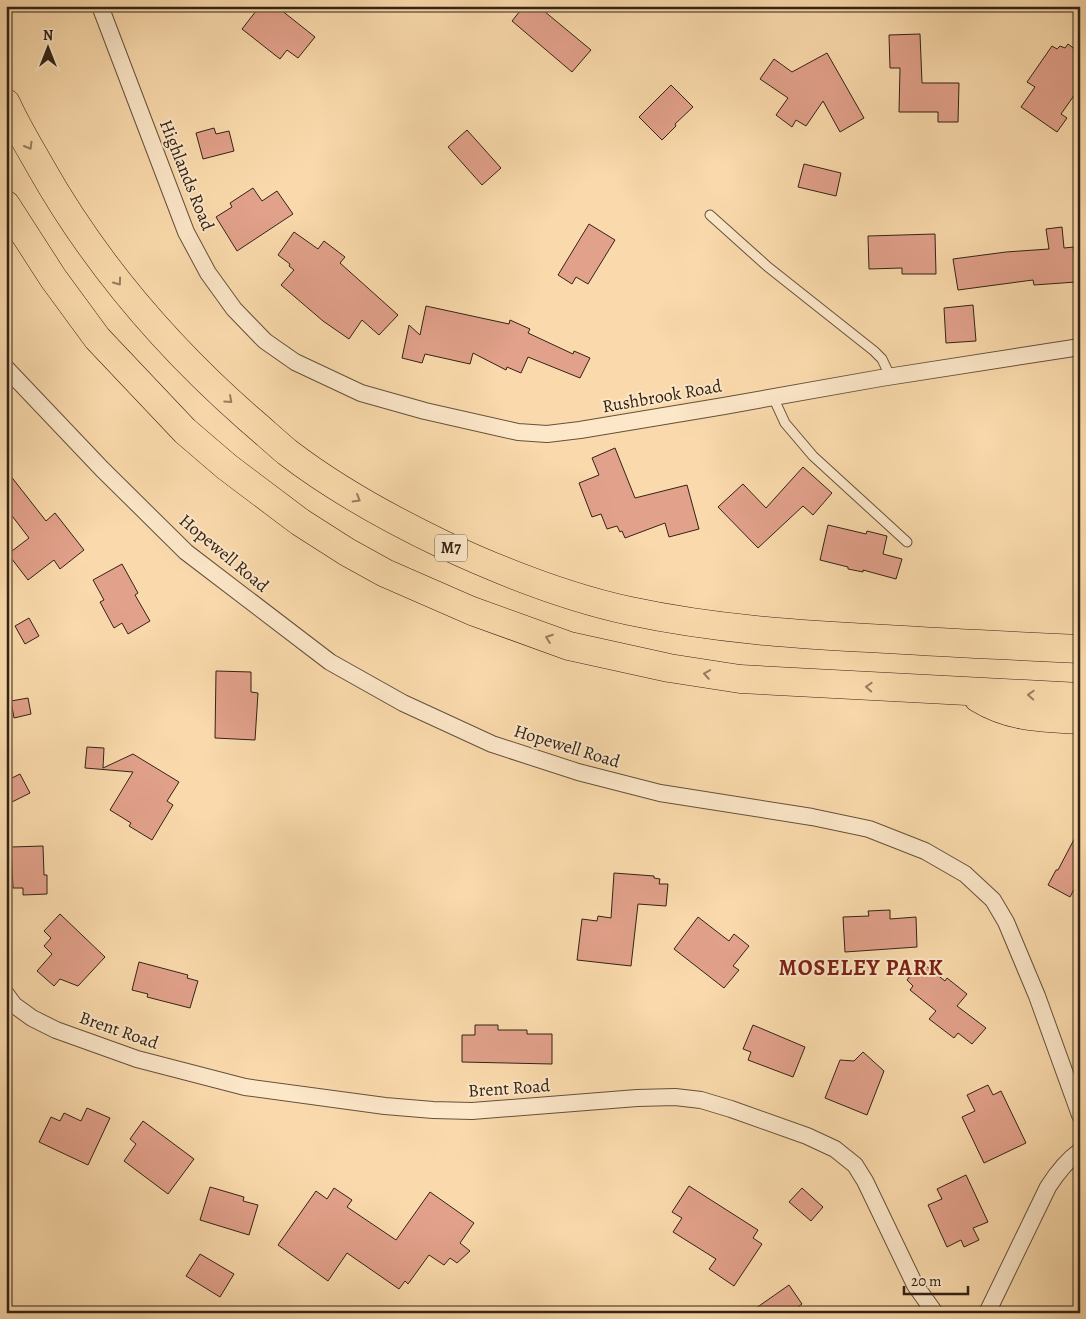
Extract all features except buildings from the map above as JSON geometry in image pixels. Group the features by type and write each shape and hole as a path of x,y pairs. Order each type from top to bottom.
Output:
{"highway":[{"name":"M7","path":"6,103 50,183 79,229 123,289 177,351 228,400 287,452 346,492 405,526 486,565 559,592 628,611 696,624 788,634 1080,649"},
{"path":"6,205 53,278 96,338 185,431 227,467 300,522 347,552 385,573 472,611 569,646 669,668 740,679 1080,697"},
{"path":"968,692 990,705 1009,713 1038,718 1080,720"}],"street":[{"name":"Highlands Road","path":"100,6 186,232 208,273 234,309 265,341"},
{"name":"Rushbrook Road","path":"265,341 295,362 361,393 425,412 518,432 547,434 580,430 890,376 1080,347"},
{"name":"Hopewell Road","path":"6,368 102,469 186,552 330,662 403,703 492,744 578,772 660,793 812,816 869,829 925,851 965,874 993,900 1006,922 1037,996 1080,1115"},
{"name":"Brent Road","path":"6,994 14,1005 56,1030 138,1059 245,1087 385,1106 472,1112 637,1098 675,1097 701,1100 731,1109 807,1136 835,1150 854,1165 865,1182 915,1285 934,1313"},
{"path":"987,1313 1048,1187 1063,1166 1080,1151"}],"lane":[{"path":"710,215 768,267 874,351 882,359 890,376"},
{"path":"773,397 785,422 813,456 907,542"}],"district":[{"name":"MOSELEY PARK","path":"861,968"}]}
